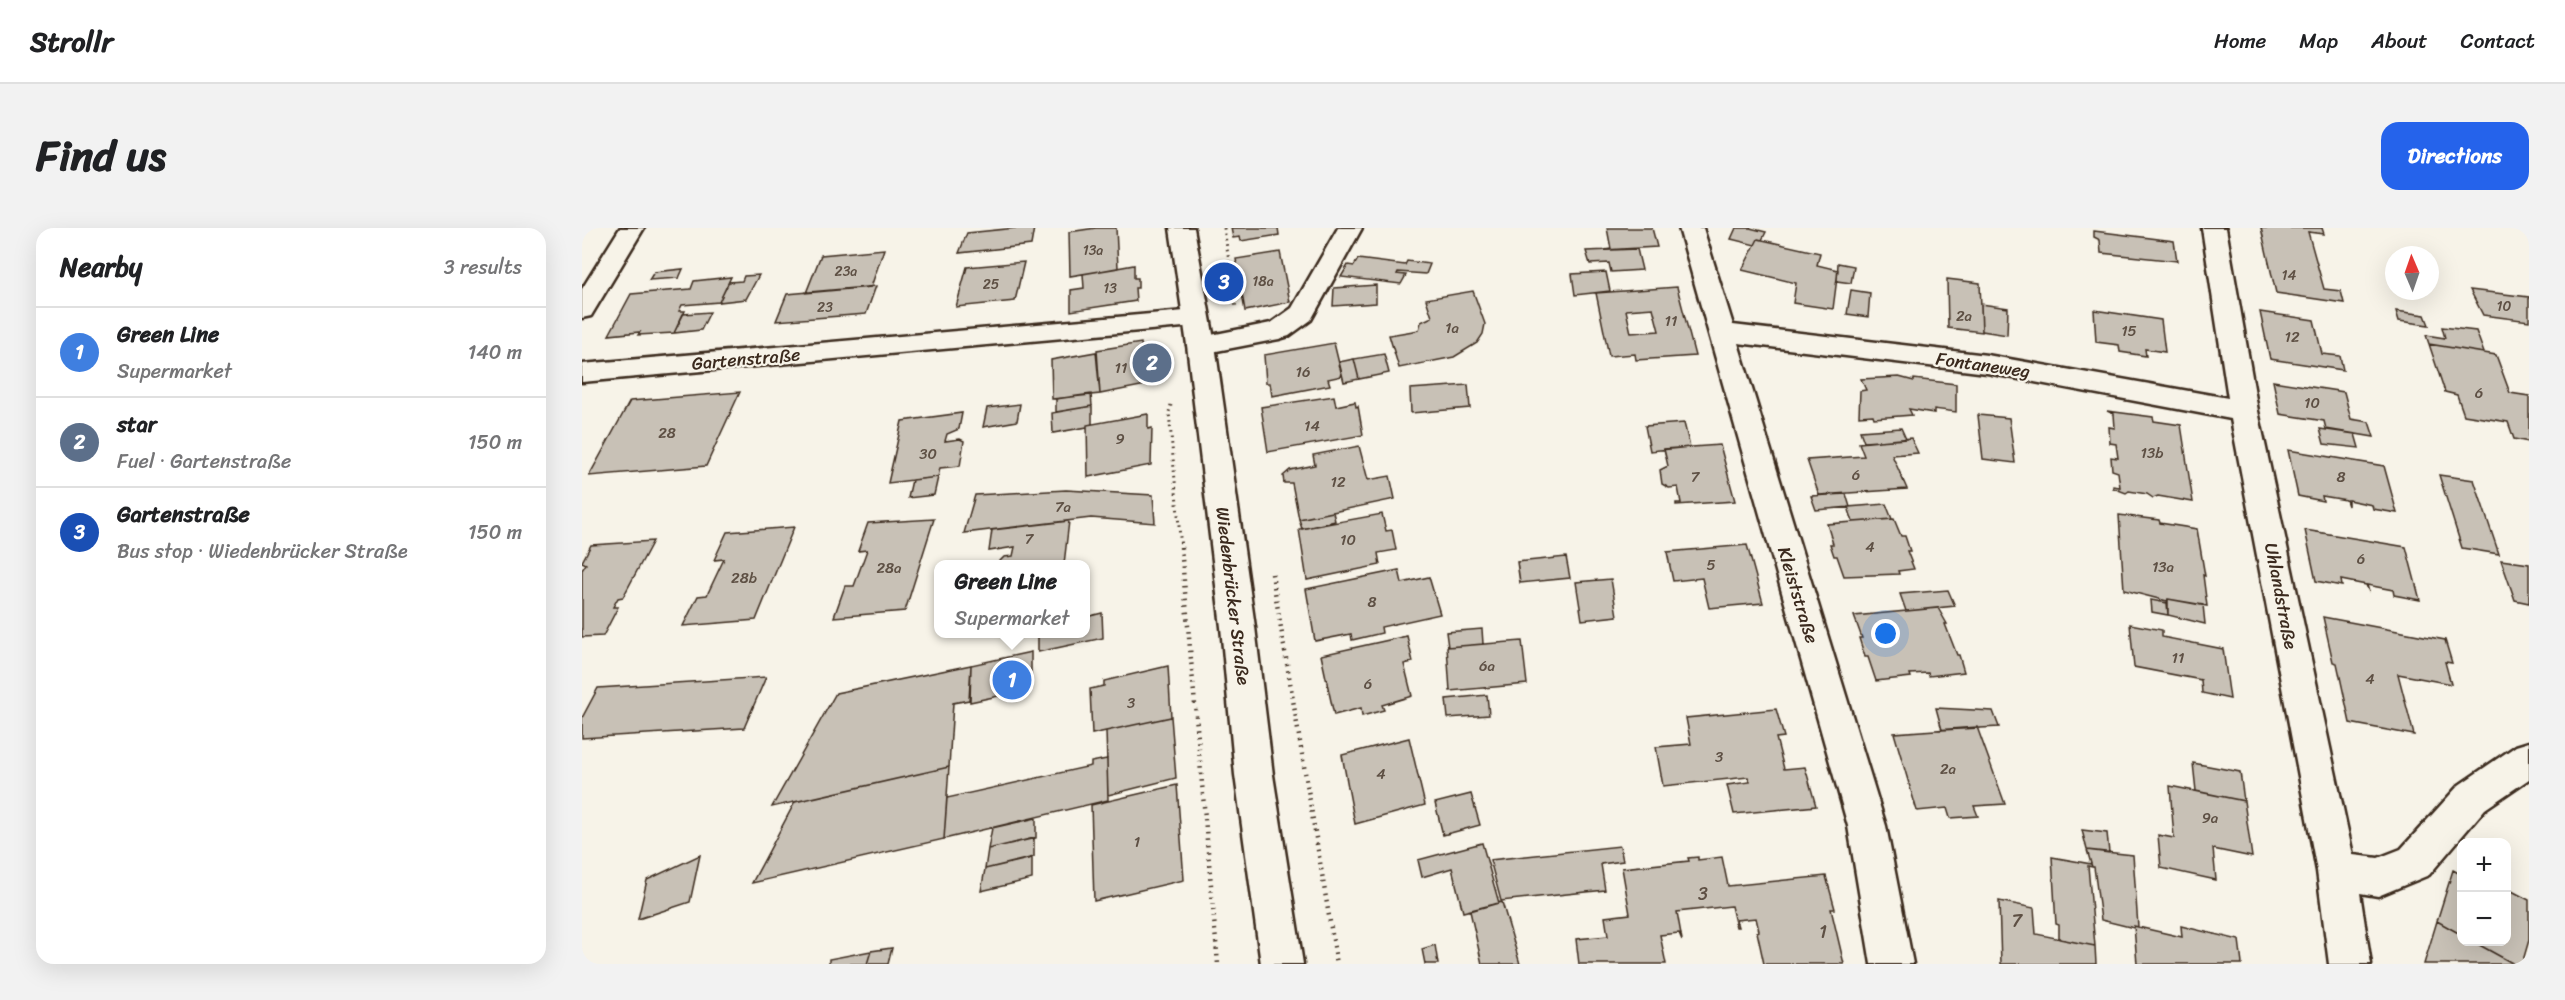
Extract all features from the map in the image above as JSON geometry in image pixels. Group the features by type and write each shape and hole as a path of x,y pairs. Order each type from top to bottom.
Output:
{"street":[{"path":"582,310 632,228"},
{"name":"Wiedenbrücker Straße","path":"1182,228 1210,334 1254,775 1282,964"},
{"name":"Gartenstraße","path":"589,373 1279,330 1302,314 1350,228"},
{"name":"Kleiststraße","path":"1690,228 1867,826 1892,964"},
{"name":"Uhlandstraße","path":"2214,228 2244,411 2337,871 2350,964"},
{"name":"Fontaneweg","path":"1720,332 1987,364 2244,411"},
{"path":"582,399 589,373"},
{"path":"2337,871 2378,878 2415,862 2472,797 2529,758"}],"path":[{"path":"1210,334 1236,304 1224,228"},
{"path":"1172,401 1169,412 1218,964"},
{"path":"1270,563 1337,964"}],"building":[{"path":"1034,228 1031,245 959,253 967,233"},
{"path":"1116,228 1118,268 1070,276 1069,232"},
{"path":"1231,228 1278,228 1279,235 1241,241 1240,237 1233,238"},
{"path":"1607,228 1652,228 1657,247 1604,250 1611,249"},
{"path":"1736,228 1750,228 1766,232 1762,240 1758,239 1755,245 1731,239"},
{"path":"2261,228 2322,228 2324,234 2308,232 2324,289 2341,291 2344,303 2276,293"},
{"path":"2094,231 2174,241 2177,261 2101,253 2100,240 2094,237"},
{"path":"1758,239 1820,253 1817,265 1838,270 1833,309 1793,303 1796,283 1742,270"},
{"path":"884,249 871,287 806,293 821,255"},
{"path":"1637,249 1642,270 1611,272 1609,263 1590,264 1586,251"},
{"path":"1280,252 1290,302 1245,311 1236,259"},
{"path":"1358,259 1405,265 1407,261 1430,264 1426,274 1398,272 1397,274 1406,275 1401,284 1341,277 1348,265 1354,266"},
{"path":"1024,262 1015,301 956,307 967,267"},
{"path":"1838,263 1854,266 1851,283 1837,281"},
{"path":"1134,265 1134,278 1138,278 1138,288 1135,288 1136,301 1071,311 1071,290 1084,288 1083,274"},
{"path":"683,269 679,278 649,280 654,272"},
{"path":"1606,272 1610,291 1575,295 1572,274"},
{"path":"759,275 746,299 719,302 729,282 742,281 744,276"},
{"path":"731,277 719,302 682,305 679,311 685,311 674,333 638,335 640,332 609,335 631,294 691,289 694,281"},
{"path":"1947,279 1980,283 1982,332 1948,328"},
{"path":"1376,285 1376,303 1333,306 1334,288"},
{"path":"876,286 866,314 776,321 787,294"},
{"path":"1677,287 1695,356 1636,360 1635,354 1609,356 1596,293","holes":["1653,308 1659,331 1631,333 1626,310"]},
{"path":"1851,290 1870,293 1868,317 1847,314"},
{"path":"2470,290 2529,297 2529,321 2483,315"},
{"path":"1473,291 1485,324 1483,334 1477,343 1454,357 1399,368 1389,335 1419,330 1421,322 1432,317 1426,299"},
{"path":"1981,304 2008,308 2007,335 1982,331"},
{"path":"2094,310 2161,320 2165,352 2145,349 2146,356 2120,352 2119,345 2096,342"},
{"path":"2396,311 2425,315 2429,325 2399,321"},
{"path":"710,312 701,330 674,333 683,314"},
{"path":"2260,312 2314,320 2322,354 2340,356 2343,370 2270,359"},
{"path":"2442,327 2476,331 2484,353 2429,344 2426,335 2445,338"},
{"path":"1141,343 1146,385 1100,394 1097,350"},
{"path":"1334,343 1342,376 1328,379 1330,385 1272,396 1270,383 1266,383 1264,355"},
{"path":"2429,344 2496,355 2510,393 2529,396 2529,442 2514,439 2508,422 2464,415 2457,395 2445,392"},
{"path":"1096,352 1100,394 1052,399 1051,360"},
{"path":"1384,354 1389,373 1359,379 1354,359"},
{"path":"1354,359 1359,379 1344,382 1339,362"},
{"path":"1899,377 1914,381 1914,379 1956,384 1956,412 1934,409 1934,413 1909,409 1912,415 1874,418 1873,415 1859,416 1860,391 1866,390 1861,379"},
{"path":"2273,381 2344,392 2351,419 2369,422 2374,437 2326,429 2324,421 2280,414"},
{"path":"1468,385 1470,408 1411,413 1410,389"},
{"path":"740,392 706,466 589,476 630,401"},
{"path":"1091,394 1092,406 1056,412 1056,399"},
{"path":"1334,396 1336,406 1355,402 1356,407 1358,406 1363,435 1268,452 1261,407"},
{"path":"1020,404 1017,421 983,427 987,408"},
{"path":"1092,406 1092,424 1053,433 1052,413"},
{"path":"2107,411 2153,417 2154,421 2181,425 2193,502 2158,496 2153,498 2147,494 2129,491 2126,493 2113,488 2113,486 2120,487 2118,472 2112,470 2111,457 2118,458 2116,444 2110,443 2109,427 2115,428 2114,414"},
{"path":"962,413 959,429 947,434 945,441 960,439 964,441 960,466 940,468 938,477 888,483 902,421"},
{"path":"1148,414 1148,429 1152,428 1151,465 1088,477 1087,425"},
{"path":"1978,415 2009,418 2015,463 1983,459"},
{"path":"1684,423 1690,447 1650,451 1645,426"},
{"path":"1901,428 1906,439 1864,442 1860,431"},
{"path":"2320,429 2355,434 2359,448 2324,444"},
{"path":"1911,438 1918,453 1892,455 1907,489 1819,495 1807,460 1864,456 1859,443"},
{"path":"1720,445 1735,501 1676,505 1676,503 1681,503 1678,487 1669,488 1662,484 1660,470 1668,466 1664,449"},
{"path":"1359,446 1368,480 1390,476 1395,499 1299,519 1292,483 1284,483 1283,476 1290,470 1315,465 1313,455"},
{"path":"2288,450 2384,466 2397,513 2373,509 2372,505 2348,500 2348,506 2346,500 2322,496 2323,501 2298,496"},
{"path":"2439,475 2474,480 2499,554 2462,548"},
{"path":"938,477 934,495 908,498 912,480"},
{"path":"1066,490 1153,495 1155,523 1091,518 964,533 975,495"},
{"path":"1846,494 1850,507 1816,510 1811,496"},
{"path":"1886,504 1892,519 1853,522 1848,507"},
{"path":"1333,512 1335,521 1302,529 1299,519"},
{"path":"1382,514 1386,531 1392,530 1396,550 1378,553 1380,565 1307,580 1299,529"},
{"path":"2119,515 2159,520 2160,523 2197,529 2205,576 2203,575 2207,606 2168,599 2167,601 2124,590"},
{"path":"934,519 905,611 834,617 845,586 854,586 867,550 858,551 868,523"},
{"path":"1894,519 1901,536 1905,536 1910,551 1907,551 1914,569 1898,571 1899,574 1844,576 1830,544 1833,544 1827,524"},
{"path":"1069,521 1064,560 1001,560 1004,557 1013,556 1015,547 989,551 992,530"},
{"path":"794,527 756,620 683,626 698,596 707,595 724,559 714,560 727,532"},
{"path":"2305,530 2406,547 2420,600 2394,595 2393,590 2367,585 2369,592 2366,585 2341,580 2342,586 2316,581"},
{"path":"653,541 623,597 618,598 613,607 618,607 603,636 582,637 582,570 586,564 582,562 591,545"},
{"path":"1747,545 1763,603 1709,608 1702,578 1673,581 1667,552"},
{"path":"1566,557 1570,578 1520,583 1517,562"},
{"path":"2501,560 2529,564 2529,603 2515,600"},
{"path":"1399,570 1402,583 1429,577 1440,614 1381,627 1382,633 1352,640 1351,634 1315,641 1306,589"},
{"path":"1611,579 1617,616 1582,620 1576,582"},
{"path":"1948,590 1955,606 1906,611 1900,594"},
{"path":"2168,599 2203,605 2205,624 2168,615"},
{"path":"2151,600 2167,603 2168,615 2152,612"},
{"path":"1938,608 1947,624 1945,624 1964,672 1929,676 1928,673 1910,674 1911,677 1876,681 1868,657 1865,657 1859,638 1862,638 1854,616"},
{"path":"1102,613 1103,638 1038,652 1038,638 1090,638 1090,616"},
{"path":"2323,617 2445,640 2452,663 2445,662 2451,684 2398,674 2414,735 2350,723 2337,663 2333,662"},
{"path":"2130,624 2162,630 2162,637 2223,649 2230,699 2202,693 2201,680 2134,667"},
{"path":"1482,629 1483,644 1448,647 1446,632"},
{"path":"1407,636 1413,662 1404,664 1412,696 1382,705 1384,710 1362,716 1361,708 1334,715 1321,655"},
{"path":"1522,641 1527,684 1450,691 1447,647"},
{"path":"1031,652 1031,689 970,702 971,665"},
{"path":"971,665 969,700 953,703 949,767 772,807 836,693"},
{"path":"1168,666 1171,717 1092,734 1090,689 1104,686 1104,681"},
{"path":"766,677 744,728 582,738 582,718 598,688"},
{"path":"1487,695 1489,715 1448,718 1446,699"},
{"path":"1936,708 1993,711 1999,727 1942,730"},
{"path":"1776,709 1784,737 1776,738 1784,769 1805,767 1816,806 1734,814 1727,785 1750,782 1748,777 1663,786 1656,747 1691,744 1686,718"},
{"path":"1171,717 1176,778 1108,795 1106,731"},
{"path":"1977,727 2005,804 1974,806 1978,816 1950,818 1947,808 1917,811 1894,733"},
{"path":"1409,738 1425,805 1355,824 1342,755"},
{"path":"1107,759 1108,800 944,839 947,798 1091,766 1091,762"},
{"path":"2193,763 2240,772 2244,801 2196,791"},
{"path":"949,767 944,839 752,883 795,802"},
{"path":"1177,785 1184,880 1094,901 1091,805"},
{"path":"2170,786 2244,801 2252,857 2213,849 2216,880 2161,868 2158,835 2174,838"},
{"path":"1471,794 1480,825 1443,835 1435,803"},
{"path":"1036,818 1036,838 988,849 992,828"},
{"path":"2082,830 2107,833 2109,853 2087,850"},
{"path":"1034,838 1034,857 985,869 988,849"},
{"path":"1482,843 1499,903 1463,912 1452,868 1422,877 1418,860"},
{"path":"1620,846 1623,861 1601,864 1605,890 1501,901 1490,860"},
{"path":"2087,850 2133,855 2138,927 2101,920 2094,867 2092,867"},
{"path":"700,855 690,902 638,919 647,880"},
{"path":"1698,857 1698,860 1722,857 1728,886 1826,876 1835,909 1831,909 1844,964 1764,964 1756,918 1736,920 1738,927 1736,927 1731,906 1677,912 1682,940 1679,933 1660,935 1666,964 1579,964 1576,939 1608,936 1605,917 1630,914 1622,868 1689,861 1688,858"},
{"path":"2052,857 2091,864 2092,867 2088,866 2095,946 2059,939"},
{"path":"1032,858 1032,879 981,891 985,869"},
{"path":"2453,870 2457,872 2457,932 2437,921"},
{"path":"2511,891 2529,900 2529,940 2522,964 2514,964 2481,946 2511,946"},
{"path":"1999,901 2034,908 2036,934 2095,946 2096,964 2001,964"},
{"path":"1502,902 1520,964 1482,964 1470,911"},
{"path":"2437,921 2457,932 2457,946 2481,946 2514,964 2424,964"},
{"path":"2134,926 2182,937 2181,926 2239,940 2242,964 2137,964"},
{"path":"1435,945 1438,964 1425,964 1422,949"},
{"path":"892,948 888,964 867,964 871,951"},
{"path":"871,951 867,964 829,964 829,959"}],"place":[{"name":"Gartenstraße","path":"1224,282"},
{"name":"star","path":"1152,363"},
{"name":"Green Line","path":"1012,680"}]}
